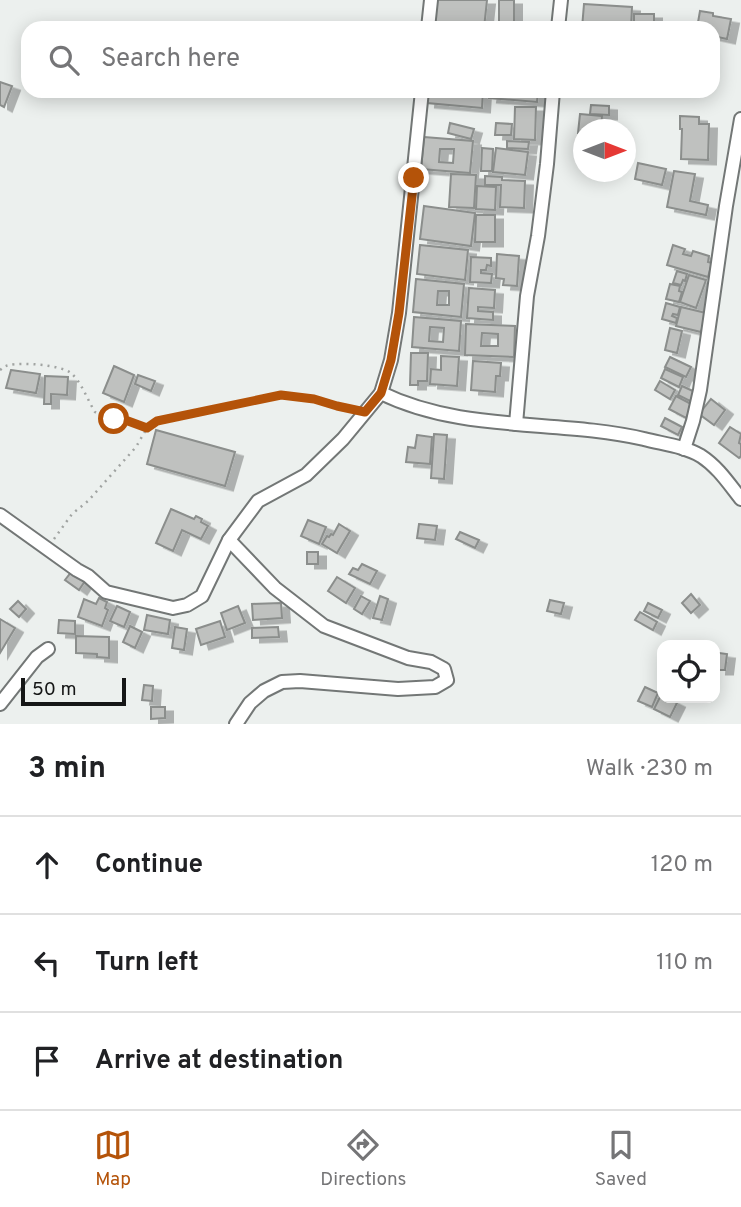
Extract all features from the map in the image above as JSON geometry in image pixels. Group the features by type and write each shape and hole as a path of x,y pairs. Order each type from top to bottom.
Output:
{"street":[{"path":"429,21 431,0"},
{"path":"559,21 561,0"},
{"path":"0,515 88,576 106,592 173,608 187,605 202,596 229,540 258,501 306,475 343,439 381,393 391,360 399,313 421,98"},
{"path":"516,424 527,296 538,236 552,98"},
{"path":"684,449 700,390 741,119"},
{"path":"381,393 425,410 482,421 607,431 684,449 715,466 741,499"},
{"path":"229,540 275,588 324,626 408,657 430,662 444,669 447,680 435,687 398,689 282,682 264,691 250,703 236,724"},
{"path":"0,704 33,662 48,649"}],"path":[{"path":"0,370 14,364 67,370 74,376 95,412 147,428"},
{"path":"46,548 72,514 88,501 136,447 147,428 157,421 281,395 314,399 365,412"}],"building":[{"path":"435,0 487,0 485,21 434,21"},
{"path":"499,0 514,0 514,21 499,21"},
{"path":"584,4 632,7 631,21 583,21"},
{"path":"700,11 731,19 727,39 720,38 720,21 698,21"},
{"path":"634,14 654,14 654,21 634,21"},
{"path":"0,82 12,86 4,107 0,105"},
{"path":"427,98 483,98 482,108 427,103"},
{"path":"489,98 537,98 537,102"},
{"path":"591,105 609,106 609,115 590,114"},
{"path":"515,107 536,107 535,140 514,139"},
{"path":"580,114 602,116 602,119 579,119"},
{"path":"680,116 699,117 699,124 709,124 708,160 681,159"},
{"path":"450,123 474,129 471,139 448,133"},
{"path":"496,123 512,124 511,135 495,135"},
{"path":"424,137 473,141 470,173 421,169","holes":["440,149 454,149 453,163 439,162"]},
{"path":"507,141 529,142 528,149 507,148"},
{"path":"482,148 493,149 492,171 481,171"},
{"path":"496,148 528,152 525,175 493,172"},
{"path":"638,163 666,169 662,185 636,179"},
{"path":"674,171 695,174 690,201 708,205 706,215 667,207"},
{"path":"451,174 476,175 474,208 449,207"},
{"path":"485,176 525,181 524,208 500,207 501,185 485,185"},
{"path":"477,186 496,187 495,210 476,209"},
{"path":"424,206 475,213 471,246 420,239"},
{"path":"476,215 495,215 495,242 475,242"},
{"path":"420,245 468,250 465,280 417,274"},
{"path":"673,245 685,249 683,254 691,256 693,251 709,256 708,262 712,263 708,277 667,265"},
{"path":"497,254 519,256 517,286 503,285 504,279 496,278"},
{"path":"471,257 491,258 491,266 487,265 486,270 481,270 481,273 492,274 491,283 470,282"},
{"path":"677,271 687,274 681,285 673,283"},
{"path":"689,275 706,280 696,308 680,302"},
{"path":"416,279 464,284 461,317 413,312","holes":["438,291 449,291 449,305 437,305"]},
{"path":"670,284 680,286 679,291 682,292 679,302 666,299"},
{"path":"469,288 495,290 494,308 478,307 478,311 493,312 493,320 467,318"},
{"path":"666,303 680,307 678,315 672,316 677,318 676,323 662,319"},
{"path":"681,307 706,313 701,332 676,326"},
{"path":"414,317 461,321 459,351 412,347","holes":["430,327 444,328 443,342 429,341"]},
{"path":"466,324 515,326 514,357 465,355","holes":["482,333 498,334 498,346 481,346"]},
{"path":"670,328 682,331 677,353 665,350"},
{"path":"411,353 428,353 427,381 418,381 418,385 410,385"},
{"path":"441,356 459,357 457,386 430,384 431,369 441,370"},
{"path":"670,357 691,367 686,377 665,367"},
{"path":"473,361 501,363 500,376 496,376 495,392 471,390"},
{"path":"114,366 134,375 124,402 103,393"},
{"path":"665,369 683,377 679,387 661,378"},
{"path":"11,370 40,374 36,393 6,388"},
{"path":"138,375 155,381 151,391 135,384"},
{"path":"45,376 68,377 67,395 51,394 51,404 44,404"},
{"path":"660,381 675,390 670,399 655,390"},
{"path":"682,386 695,392 690,401 678,395"},
{"path":"676,396 693,405 686,418 669,409"},
{"path":"711,399 725,410 714,425 699,414"},
{"path":"665,418 682,427 678,435 661,426"},
{"path":"730,427 741,434 739,458 719,443"},
{"path":"156,430 235,452 225,486 147,464"},
{"path":"434,434 447,435 444,479 431,478"},
{"path":"417,435 432,437 430,464 406,462 408,447 415,448"},
{"path":"171,509 194,519 196,516 202,519 201,522 208,526 201,539 182,530 173,551 156,543"},
{"path":"308,520 326,527 319,544 301,536"},
{"path":"339,524 350,531 337,553 322,544 327,536 333,535"},
{"path":"419,524 437,526 435,540 417,538"},
{"path":"460,532 479,540 475,548 456,539"},
{"path":"307,552 318,552 318,564 307,564"},
{"path":"362,564 377,571 370,584 349,574 353,568 358,570"},
{"path":"72,571 85,581 79,590 65,580"},
{"path":"337,577 355,588 346,603 328,591"},
{"path":"691,594 700,605 691,613 682,603"},
{"path":"361,596 370,601 362,614 354,609"},
{"path":"380,596 388,599 382,620 373,618"},
{"path":"99,598 107,602 105,608 108,610 102,626 78,617 84,599 96,604"},
{"path":"550,600 564,603 561,614 547,611"},
{"path":"18,601 26,609 19,617 10,609"},
{"path":"281,603 282,618 253,620 252,604"},
{"path":"648,603 662,610 658,618 644,611"},
{"path":"117,606 130,612 124,627 110,621"},
{"path":"238,606 245,623 227,630 221,613"},
{"path":"640,612 657,622 653,630 635,620"},
{"path":"147,615 170,620 168,634 144,630"},
{"path":"0,619 15,628 0,653"},
{"path":"59,620 75,621 75,634 58,633"},
{"path":"220,621 225,637 201,645 196,629"},
{"path":"130,626 142,632 135,648 123,642"},
{"path":"175,627 187,629 184,650 172,648"},
{"path":"278,627 279,637 252,638 252,628"},
{"path":"76,636 109,637 109,658 97,657 97,654 76,653"},
{"path":"720,653 727,654 725,670 720,670"},
{"path":"144,685 153,686 152,701 142,700"},
{"path":"645,687 657,693 652,707 638,701"},
{"path":"657,703 677,703 670,717 654,709"},
{"path":"151,707 165,707 165,718 151,719"}],"route":[{"path":"114,419 147,428 157,421 281,395 314,399 365,412 381,393 391,360 414,178"}]}
